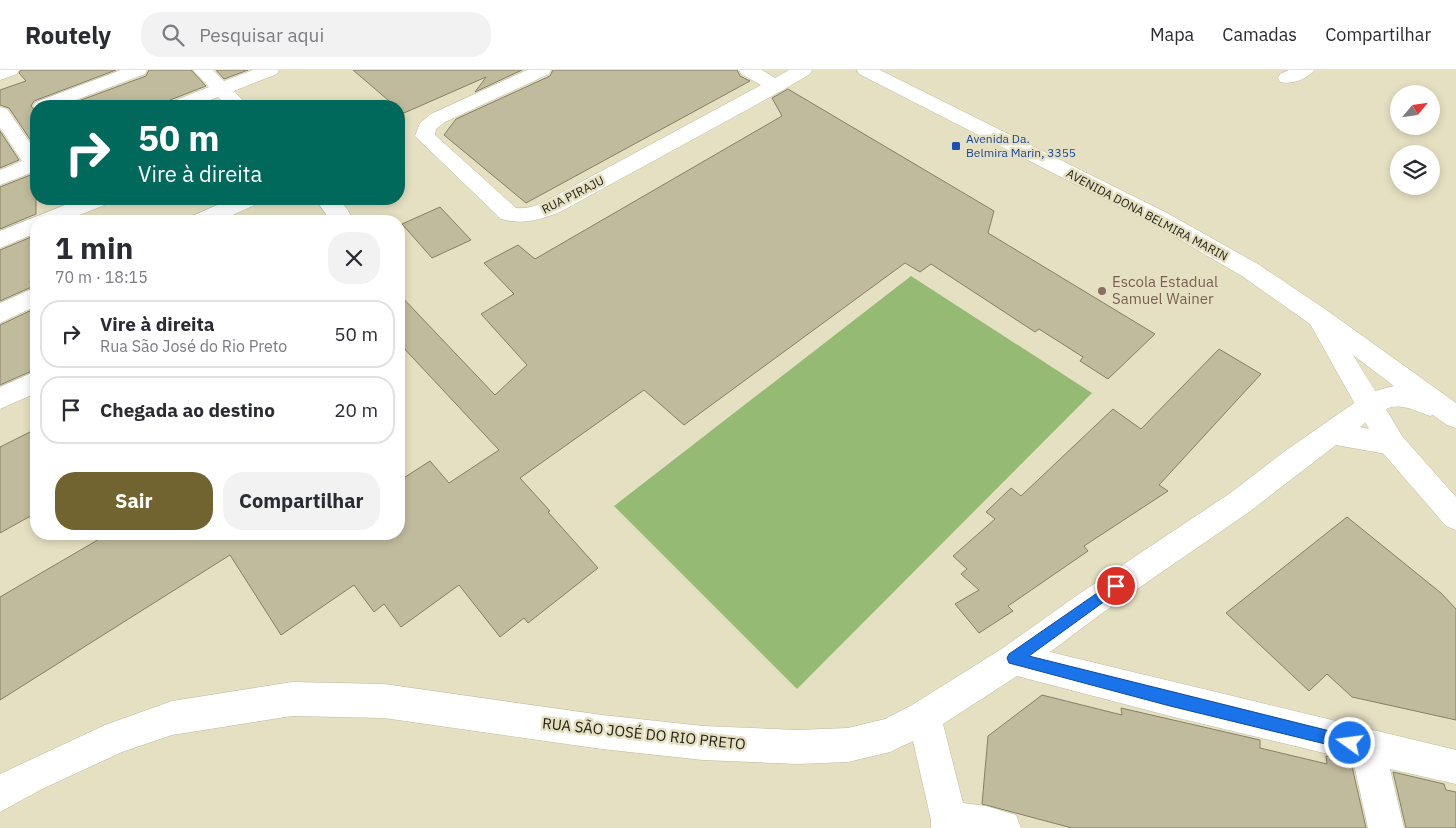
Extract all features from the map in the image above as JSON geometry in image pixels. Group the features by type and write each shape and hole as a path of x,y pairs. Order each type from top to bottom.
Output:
{"street":[{"path":"0,74 10,70"},
{"path":"57,100 138,70"},
{"path":"202,70 232,100"},
{"path":"193,100 270,70"},
{"name":"RUA PIRAJU","path":"542,70 438,118 427,127 425,136 509,214 520,217 552,206 803,70"},
{"path":"748,70 776,86"},
{"name":"AVENIDA DONA BELMIRA MARIN","path":"866,70 1159,218 1250,270 1316,315 1455,416"},
{"path":"1287,78 1305,70"},
{"path":"19,114 30,147"},
{"path":"0,178 30,167"},
{"path":"67,211 83,205"},
{"path":"213,215 236,205"},
{"path":"0,240 30,228"},
{"path":"0,314 30,299"},
{"name":"AVENIDA DONA BELMIRA MARIN","path":"1316,315 1392,444 1456,517"},
{"path":"0,399 30,384"},
{"name":"RUA SÃO JOSÉ DO RIO PRETO","path":"0,794 30,777 117,737 172,718 292,699 384,701 602,732 703,743 796,747 848,744 890,735 924,718 1014,658 1240,502 1382,397 1394,395 1413,398 1455,416"},
{"path":"1332,433 1392,444"},
{"path":"1014,658 1179,702 1368,748 1456,767"},
{"path":"924,718 949,824 986,824 1002,828"},
{"path":"1368,748 1386,828"}],"green space":[{"path":"911,276 1092,393 797,689 614,506"}],"building":[{"path":"21,70 116,70 37,100 30,100 30,139 9,108 0,105 0,90 26,81 19,73"},
{"path":"149,70 191,70 206,86 170,100 81,100 146,76"},
{"path":"216,70 248,70 224,79"},
{"path":"353,70 522,70 475,92 486,77 405,113 405,100 388,100"},
{"path":"553,70 737,70 740,76 750,81 526,203 444,135 456,119 550,76"},
{"path":"788,89 994,211 988,233 1155,334 1108,379 1080,361 1083,357 1039,329 1035,332 931,264 920,272 905,263 684,425 644,390 520,478 598,568 528,623 524,618 500,637 459,585 401,627 384,604 374,612 354,585 281,635 230,555 0,700 0,597 98,540 405,540 405,477 430,461 449,483 499,450 405,349 405,300 495,395 527,365 481,314 514,294 484,263 518,245 535,259 782,116 772,98"},
{"path":"0,131 19,160 0,168"},
{"path":"30,175 30,205 36,205 36,214 0,229 0,187"},
{"path":"440,207 471,240 432,258 405,227 405,223"},
{"path":"30,238 30,288 0,301 0,250"},
{"path":"30,311 30,372 0,385 0,325"},
{"path":"1219,349 1261,374 1159,485 1168,491 1084,546 1088,551 1008,606 1013,611 979,633 955,604 979,590 961,574 967,569 953,556 995,519 986,512 1011,488 1021,496 1113,409 1141,429"},
{"path":"30,432 30,516 0,533 0,447"},
{"path":"1347,517 1441,593 1456,609 1456,720 1352,697 1327,674 1309,691 1226,613"},
{"path":"1042,695 1122,715 1121,708 1260,740 1260,748 1327,764 1326,756 1351,762 1366,828 1072,828 982,804 988,736"},
{"path":"1393,772 1444,784 1446,790 1456,792 1456,828 1406,828"}],"place":[{"name":"Avenida Da. Belmira Marin, 3355","path":"956,146"},
{"name":"Escola Estadual Samuel Wainer","path":"1102,291"}],"route":[{"path":"1116,586 1014,658 1350,743"}]}
